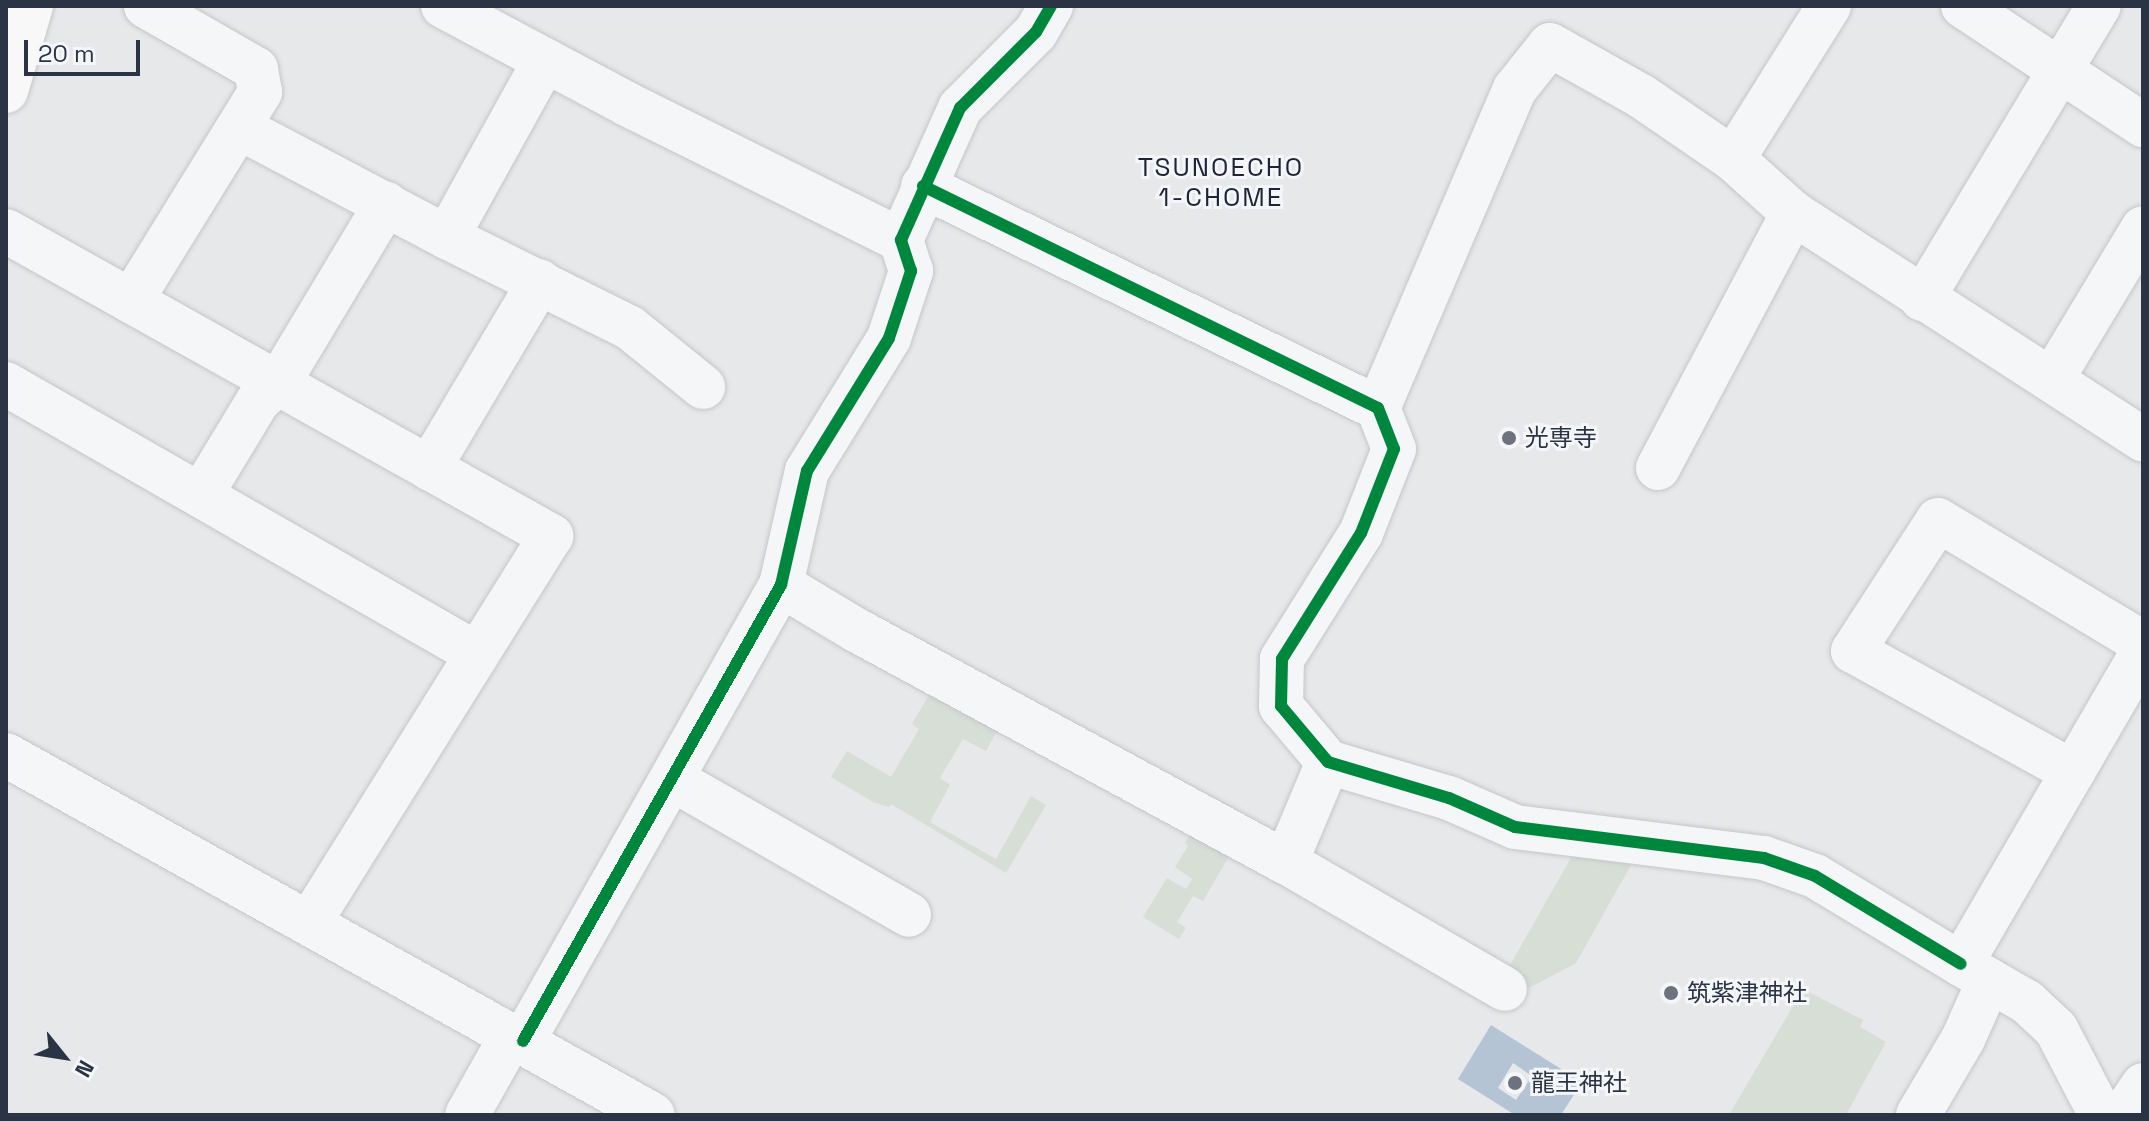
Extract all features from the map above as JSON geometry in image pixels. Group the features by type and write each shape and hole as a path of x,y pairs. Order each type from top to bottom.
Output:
{"main road":[{"path":"6,91 31,6"}],"street":[{"path":"131,301 260,92 256,69 146,6"},
{"path":"443,6 901,240"},
{"path":"467,1115 518,1038 672,779 781,585 807,471 889,338 911,271 901,240 960,108 1036,32 1051,6"},
{"path":"1733,159 1829,6"},
{"path":"1963,6 2143,125"},
{"path":"1922,299 2099,6"},
{"path":"1378,408 1515,89 1550,45 1641,96 1733,159 1793,213 2143,439"},
{"path":"447,237 545,60"},
{"path":"240,128 447,237 630,328 703,387"},
{"path":"923,186 1378,408 1394,449 1361,533 1282,659 1281,706 1328,762 1449,798 1515,827 1764,858 1815,876 2027,1002 2056,1029 2101,1115"},
{"path":"201,495 258,401 279,382 386,204"},
{"path":"1658,468 1793,213"},
{"path":"2052,379 2143,228"},
{"path":"6,231 551,536 309,923"},
{"path":"429,468 540,281"},
{"path":"6,384 477,654"},
{"path":"2073,772 1853,651 1938,520 2143,643"},
{"path":"781,585 858,631 1286,862 1505,989"},
{"path":"1918,1115 1963,1039 1975,973 2073,772 2143,651"},
{"path":"6,755 653,1115"},
{"path":"1286,862 1328,762"},
{"path":"672,779 909,915"},
{"path":"2123,1115 2143,1085"}],"shaded area":[{"path":"933,688 1001,724 986,751 963,739 940,778 950,785 930,822 996,859 1031,796 1046,805 1006,873 891,804 889,807 873,802 831,777 847,751 891,777 919,729 912,724"},
{"path":"1193,829 1232,851 1203,901 1193,896 1177,922 1186,928 1179,939 1143,917 1167,878 1186,889 1192,879 1175,867 1188,846 1185,843"},
{"path":"1576,849 1636,856 1576,963 1529,988 1505,974"},
{"path":"1803,989 1863,1020 1860,1027 1886,1042 1846,1115 1729,1115"}],"water":[{"path":"1491,1025 1582,1082 1561,1115 1515,1115 1458,1079","holes":["1513,1063 1532,1076 1516,1100 1498,1088"]}],"cycle path":[{"path":"523,1041 781,585 807,471 889,338 911,271 901,240 960,108 1036,32 1051,6"},
{"path":"923,186 1378,408 1394,449 1361,533 1282,659 1281,706 1328,762 1449,798 1515,827 1764,858 1815,876 1961,964"}],"place":[{"name":"光専寺","path":"1509,438"},
{"name":"筑紫津神社","path":"1671,993"},
{"name":"龍王神社","path":"1515,1083"}],"district":[{"name":"TSUNOECHO 1-CHOME","path":"1221,183"}]}
